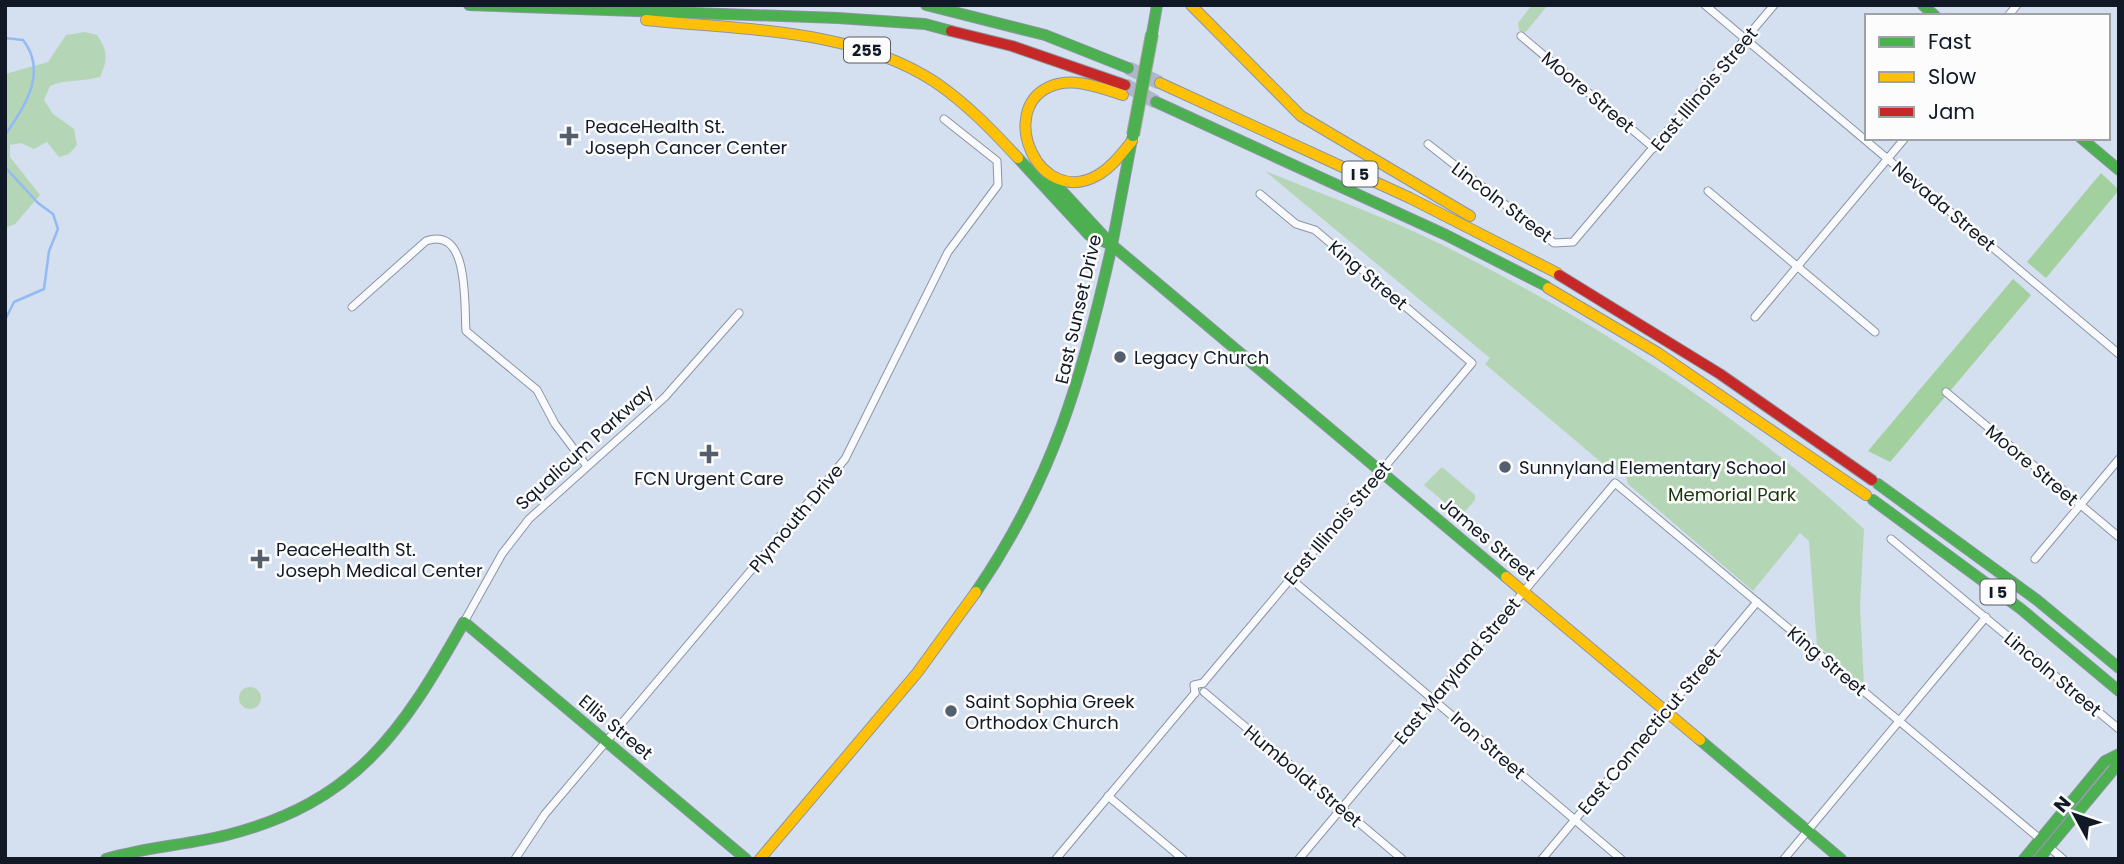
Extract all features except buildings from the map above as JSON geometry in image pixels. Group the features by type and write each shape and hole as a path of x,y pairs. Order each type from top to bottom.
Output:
{"main road":[{"path":"469,5 838,18 925,24 1012,46 1124,90 1074,83 1056,85 1031,103 1024,117 1026,145 1042,170 1112,245"},
{"path":"926,5 1045,35 1128,68"},
{"name":"East Sunset Drive","path":"760,859 939,643 1009,541 1048,467 1088,356 1112,245 1157,5"},
{"path":"1191,5 1301,116 1472,218 1488,235"},
{"name":"255","path":"619,11 637,19 840,44 904,64 935,82 967,108 1088,235 1112,245"},
{"name":"I 5","path":"1160,83 1488,235 1558,274 1720,374 1875,482 2037,600 2119,668"},
{"name":"I 5","path":"1156,102 1446,235 1547,287 1658,353 1869,498 2021,609 2119,691"},
{"path":"1042,170 1066,181 1092,179 1108,168 1132,138"},
{"path":"2083,140 2119,170"},
{"name":"James Street","path":"1112,245 1841,859"},
{"name":"Ellis Street","path":"464,622 746,859"},
{"name":"Squalicum Parkway","path":"106,859 138,849 220,837 266,825 330,792 370,762 405,724 464,622"},
{"path":"2039,859 2044,843 2114,769 2119,755"},
{"path":"2024,859 2050,838 2062,823 2064,811 2105,761 2119,755"}],"street":[{"name":"Nevada Street","path":"1705,5 1865,140"},
{"name":"East Illinois Street","path":"1580,237 1774,5"},
{"name":"Moore Street","path":"1521,36 1654,148"},
{"name":"Plymouth Drive","path":"515,859 545,814 845,459 948,252 998,185 997,161 944,119"},
{"name":"Nevada Street","path":"1865,140 2119,354"},
{"path":"1755,317 1903,140"},
{"name":"Lincoln Street","path":"1428,144 1554,243 1564,245 1580,237"},
{"path":"1708,191 1875,332"},
{"name":"King Street","path":"1260,194 1296,223 1315,230 1472,363"},
{"path":"352,307 426,241 434,238 446,241 457,251 464,281 466,331 537,390 555,424 586,465"},
{"name":"Squalicum Parkway","path":"464,622 494,568 540,506 665,397 738,313"},
{"name":"East Illinois Street","path":"1199,693 1195,683 1203,683 1472,363"},
{"name":"Moore Street","path":"1946,392 2119,537"},
{"path":"2035,559 2119,459"},
{"name":"King Street","path":"1615,483 2063,859"},
{"name":"East Maryland Street","path":"1299,859 1615,483"},
{"name":"Lincoln Street","path":"1891,538 2119,729"},
{"name":"Iron Street","path":"1291,579 1621,859"},
{"name":"East Connecticut Street","path":"1542,859 1757,603"},
{"path":"1784,859 1986,617"},
{"path":"1056,859 1199,693"},
{"name":"Humboldt Street","path":"1199,693 1402,859"},
{"path":"1108,796 1183,859"}],"green space":[{"path":"1532,5 1548,5 1524,34 1519,30 1518,23"},
{"path":"85,32 97,35 105,51 100,77 50,86 44,100 53,114 74,129 77,145 69,154 59,157 47,142 34,149 21,143 10,145 10,157 40,195 15,224 5,228 5,74 48,62 66,35"},
{"name":"Memorial Park","path":"1265,171 1420,234 1523,287 1626,348 1726,415 1820,489 1864,529 1860,607 1864,685 1817,645 1809,541 1800,533 1753,591 1628,484 1626,476 1618,470 1609,469 1485,364 1490,358"},
{"path":"2101,173 2119,190 2046,278 2027,262"},
{"path":"2013,279 2031,295 1890,462 1868,451"},
{"path":"1442,467 1475,495 1475,500 1461,516 1424,485"},
{"path":"250,687 258,690 261,698 258,706 250,709 242,706 239,698 242,690"}],"waterway":[{"path":"5,38 23,40 34,64 31,89 20,113 5,135"},
{"path":"5,167 38,203 53,214 58,229 49,251 44,289 14,302 5,320"}],"tunnel":[{"path":"1128,68 1160,83"},
{"path":"1125,85 1156,102"}],"traffic: fast":[{"path":"469,5 838,18 925,24 951,31"},
{"path":"926,5 1045,35 1128,68"},
{"path":"1152,34 1157,5"},
{"path":"1923,5 1933,14"},
{"path":"1133,135 1152,34"},
{"path":"1156,102 1446,235 1546,286"},
{"path":"1112,245 1132,139"},
{"path":"2083,140 2119,170"},
{"path":"1018,158 1089,235 1112,245"},
{"path":"1049,177 1111,244"},
{"path":"976,592 1026,509 1062,425 1077,382 1112,245 1506,577"},
{"path":"1878,484 2037,600 2119,668"},
{"path":"1873,500 2021,609 2119,691"},
{"path":"106,859 227,835 272,821 310,803 342,782 371,757 396,729 419,697 464,622 746,859"},
{"path":"1700,740 1841,859"},
{"path":"2024,859 2105,761 2119,754"},
{"path":"2039,859 2114,769 2119,756"}],"traffic: slow":[{"path":"1191,5 1301,116 1470,216"},
{"path":"646,20 795,34 869,51 903,64 935,82 979,118 1018,158"},
{"path":"1123,95 1077,83 1049,87 1034,99 1026,116 1026,134 1032,153 1043,168 1058,179 1077,182 1103,172 1132,141"},
{"path":"1160,83 1410,198 1557,273"},
{"path":"1548,288 1658,353 1866,495"},
{"path":"1506,577 1700,740"},
{"path":"760,859 917,673 976,592"}],"traffic: jam":[{"path":"951,31 1012,46 1125,85"},
{"path":"1559,275 1720,374 1872,480"}],"place":[{"name":"PeaceHealth St. Joseph Cancer Center","path":"569,136"},
{"name":"Legacy Church","path":"1120,357"},
{"name":"FCN Urgent Care","path":"709,454"},
{"name":"Sunnyland Elementary School","path":"1505,467"},
{"name":"PeaceHealth St. Joseph Medical Center","path":"260,559"},
{"name":"Saint Sophia Greek Orthodox Church","path":"951,711"}]}
